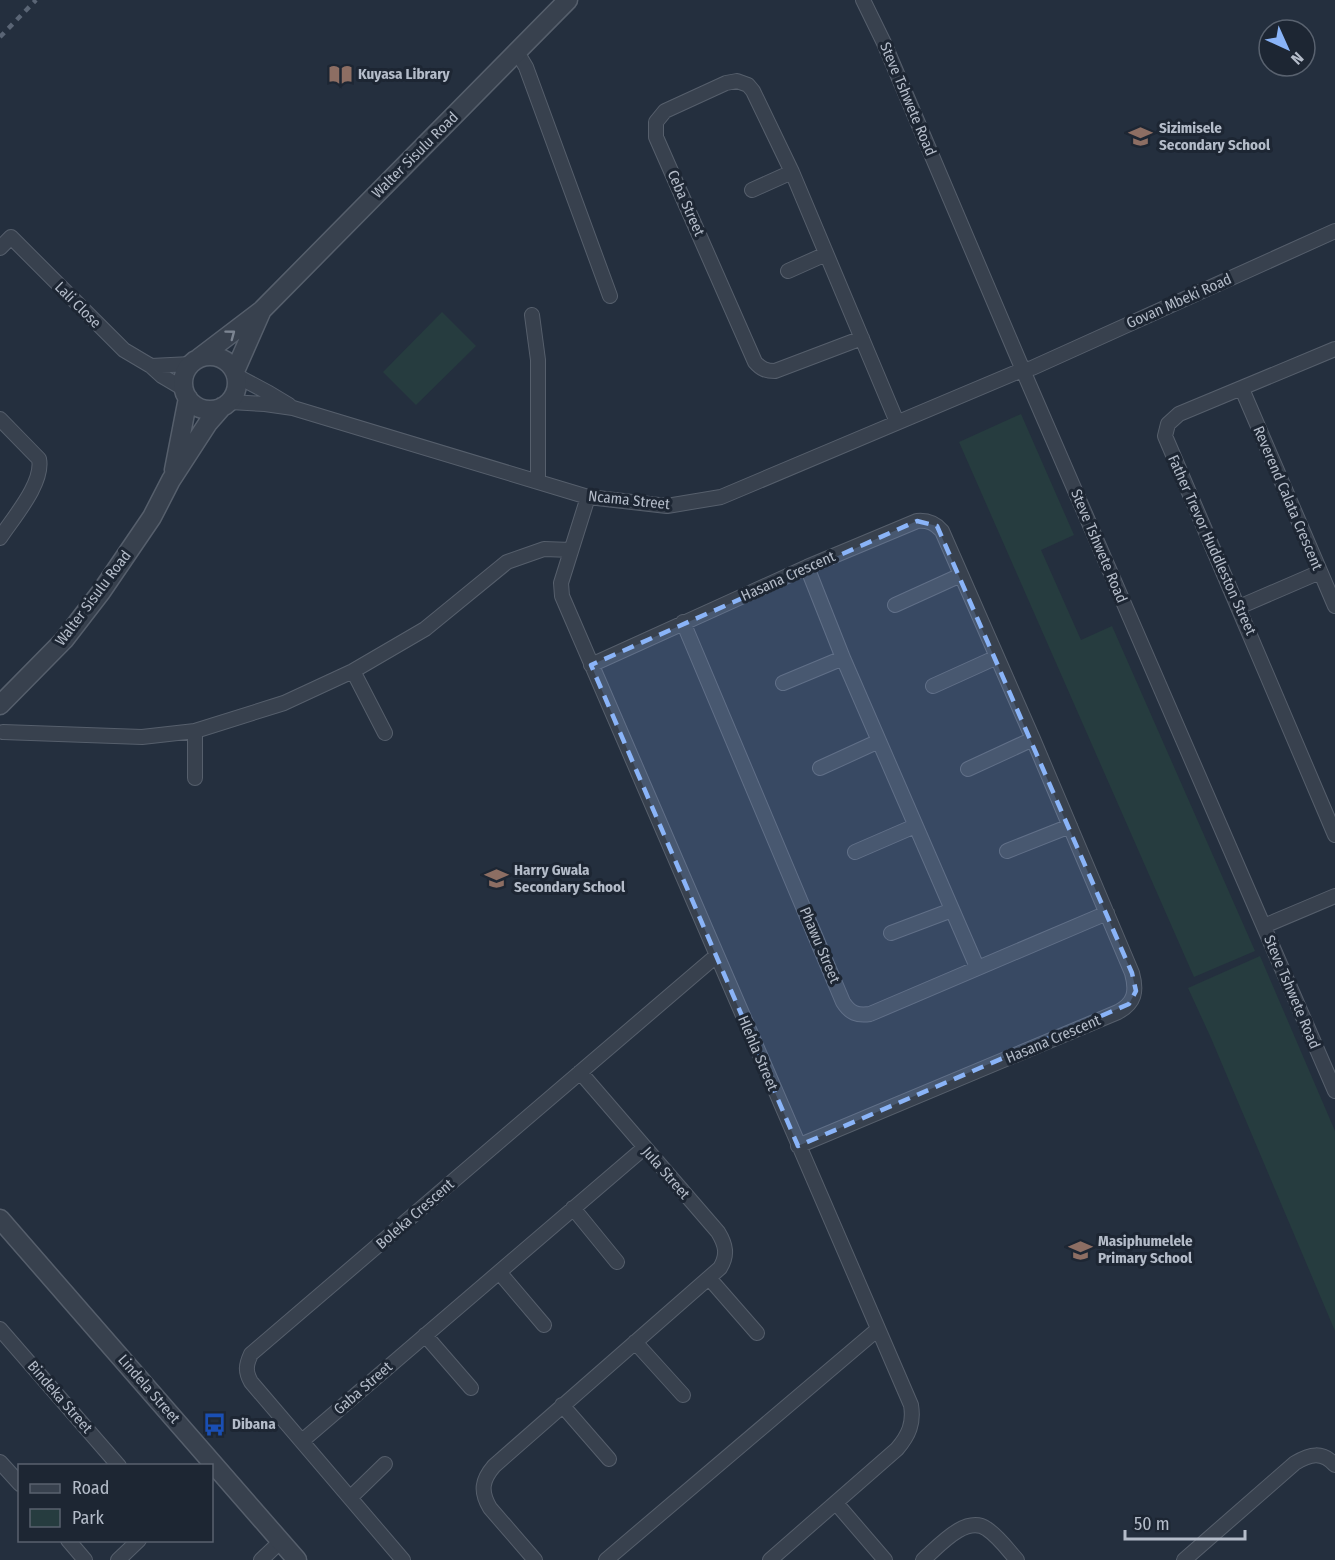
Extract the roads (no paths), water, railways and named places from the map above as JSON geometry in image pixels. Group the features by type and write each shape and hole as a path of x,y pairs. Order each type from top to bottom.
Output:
{"street":[{"name":"Walter Sisulu Road","path":"195,361 262,310 568,0"},
{"name":"Steve Tshwete Road","path":"863,0 885,42 1022,369 1335,1091"},
{"path":"517,52 526,67 610,296"},
{"name":"Ceba Street","path":"862,338 775,371 769,371 755,362 657,137 656,122 665,111 726,83 737,81 748,86 757,98 792,172 826,254 862,338 897,422"},
{"path":"752,190 792,172"},
{"name":"Govan Mbeki Road","path":"1022,369 1032,368 1335,231"},
{"name":"Lali Close","path":"0,248 11,237 123,350 151,366 186,393"},
{"path":"788,272 826,254"},
{"name":"Walter Sisulu Road","path":"236,374 262,310"},
{"path":"532,315 538,360 538,481"},
{"name":"Father Trevor Huddleston Street","path":"1334,353 1179,414 1168,424 1165,436 1335,835"},
{"path":"151,366 195,361 210,355 220,357 229,363 236,374 237,388 226,405 213,410 194,405 186,393 184,375 195,361"},
{"name":"Ncama Street","path":"226,405 265,404 293,408 588,497 667,506 721,496 1022,369"},
{"name":"Ncama Street","path":"236,374 293,408"},
{"name":"Reverend Calata Crescent","path":"1242,389 1335,606"},
{"name":"Walter Sisulu Road","path":"171,480 186,393"},
{"name":"Walter Sisulu Road","path":"0,705 64,640 101,592 152,517 171,480 208,423 226,405"},
{"path":"0,419 39,459 41,467 39,477 31,491 0,538"},
{"name":"Hlehla Street","path":"588,497 561,582 562,596 911,1404 913,1417 911,1428 906,1439 897,1449 770,1560"},
{"name":"Hasana Crescent","path":"591,665 807,567 916,521 924,520 931,522 942,531 998,657 1107,913 1135,983 1134,997 1124,1009 798,1146"},
{"path":"3,732 142,736 195,730 284,703 353,671 425,629 507,562 544,549 571,550"},
{"path":"807,567 843,658 977,967"},
{"path":"1239,607 1320,572"},
{"path":"895,605 961,575"},
{"name":"Phawu Street","path":"683,622 847,1007 856,1014 870,1014 1107,913"},
{"path":"933,686 998,657"},
{"path":"783,683 843,658"},
{"path":"353,671 385,733"},
{"path":"195,730 195,778"},
{"path":"968,769 1033,740"},
{"path":"820,768 879,741"},
{"path":"855,852 915,826"},
{"path":"1007,851 1070,826"},
{"path":"1264,926 1335,896"},
{"path":"891,933 952,910"},
{"name":"Boleka Crescent","path":"403,1560 250,1382 246,1370 252,1354 716,956"},
{"name":"Jula Street","path":"535,1560 490,1508 483,1491 483,1482 494,1466 709,1278 725,1261 725,1247 722,1239 580,1072"},
{"name":"Gaba Street","path":"302,1441 644,1148"},
{"path":"573,1208 618,1262"},
{"name":"Lindela Street","path":"0,1219 297,1560"},
{"path":"499,1272 544,1325"},
{"path":"709,1278 757,1333"},
{"name":"Bindeka Street","path":"0,1329 117,1464"},
{"path":"606,1560 878,1329"},
{"path":"425,1335 471,1388"},
{"path":"635,1342 683,1395"},
{"path":"562,1405 609,1459"},
{"path":"1184,1560 1295,1463 1306,1456 1314,1454 1328,1458 1335,1465"},
{"path":"0,1462 18,1482"},
{"path":"350,1498 385,1464"},
{"path":"836,1503 885,1560"},
{"path":"923,1560 959,1531 969,1525 977,1524 994,1534 1017,1560"},
{"path":"261,1560 281,1541"},
{"path":"70,1542 85,1560"},
{"path":"118,1560 137,1542"}],"railway":[{"path":"0,37 36,0"}],"place":[{"name":"Kuyasa Library","path":"340,74"},
{"name":"Sizimisele Secondary School","path":"1141,137"},
{"name":"Harry Gwala Secondary School","path":"496,879"},
{"name":"Masiphumelele Primary School","path":"1080,1250"},
{"name":"Dibana","path":"214,1424"}]}
